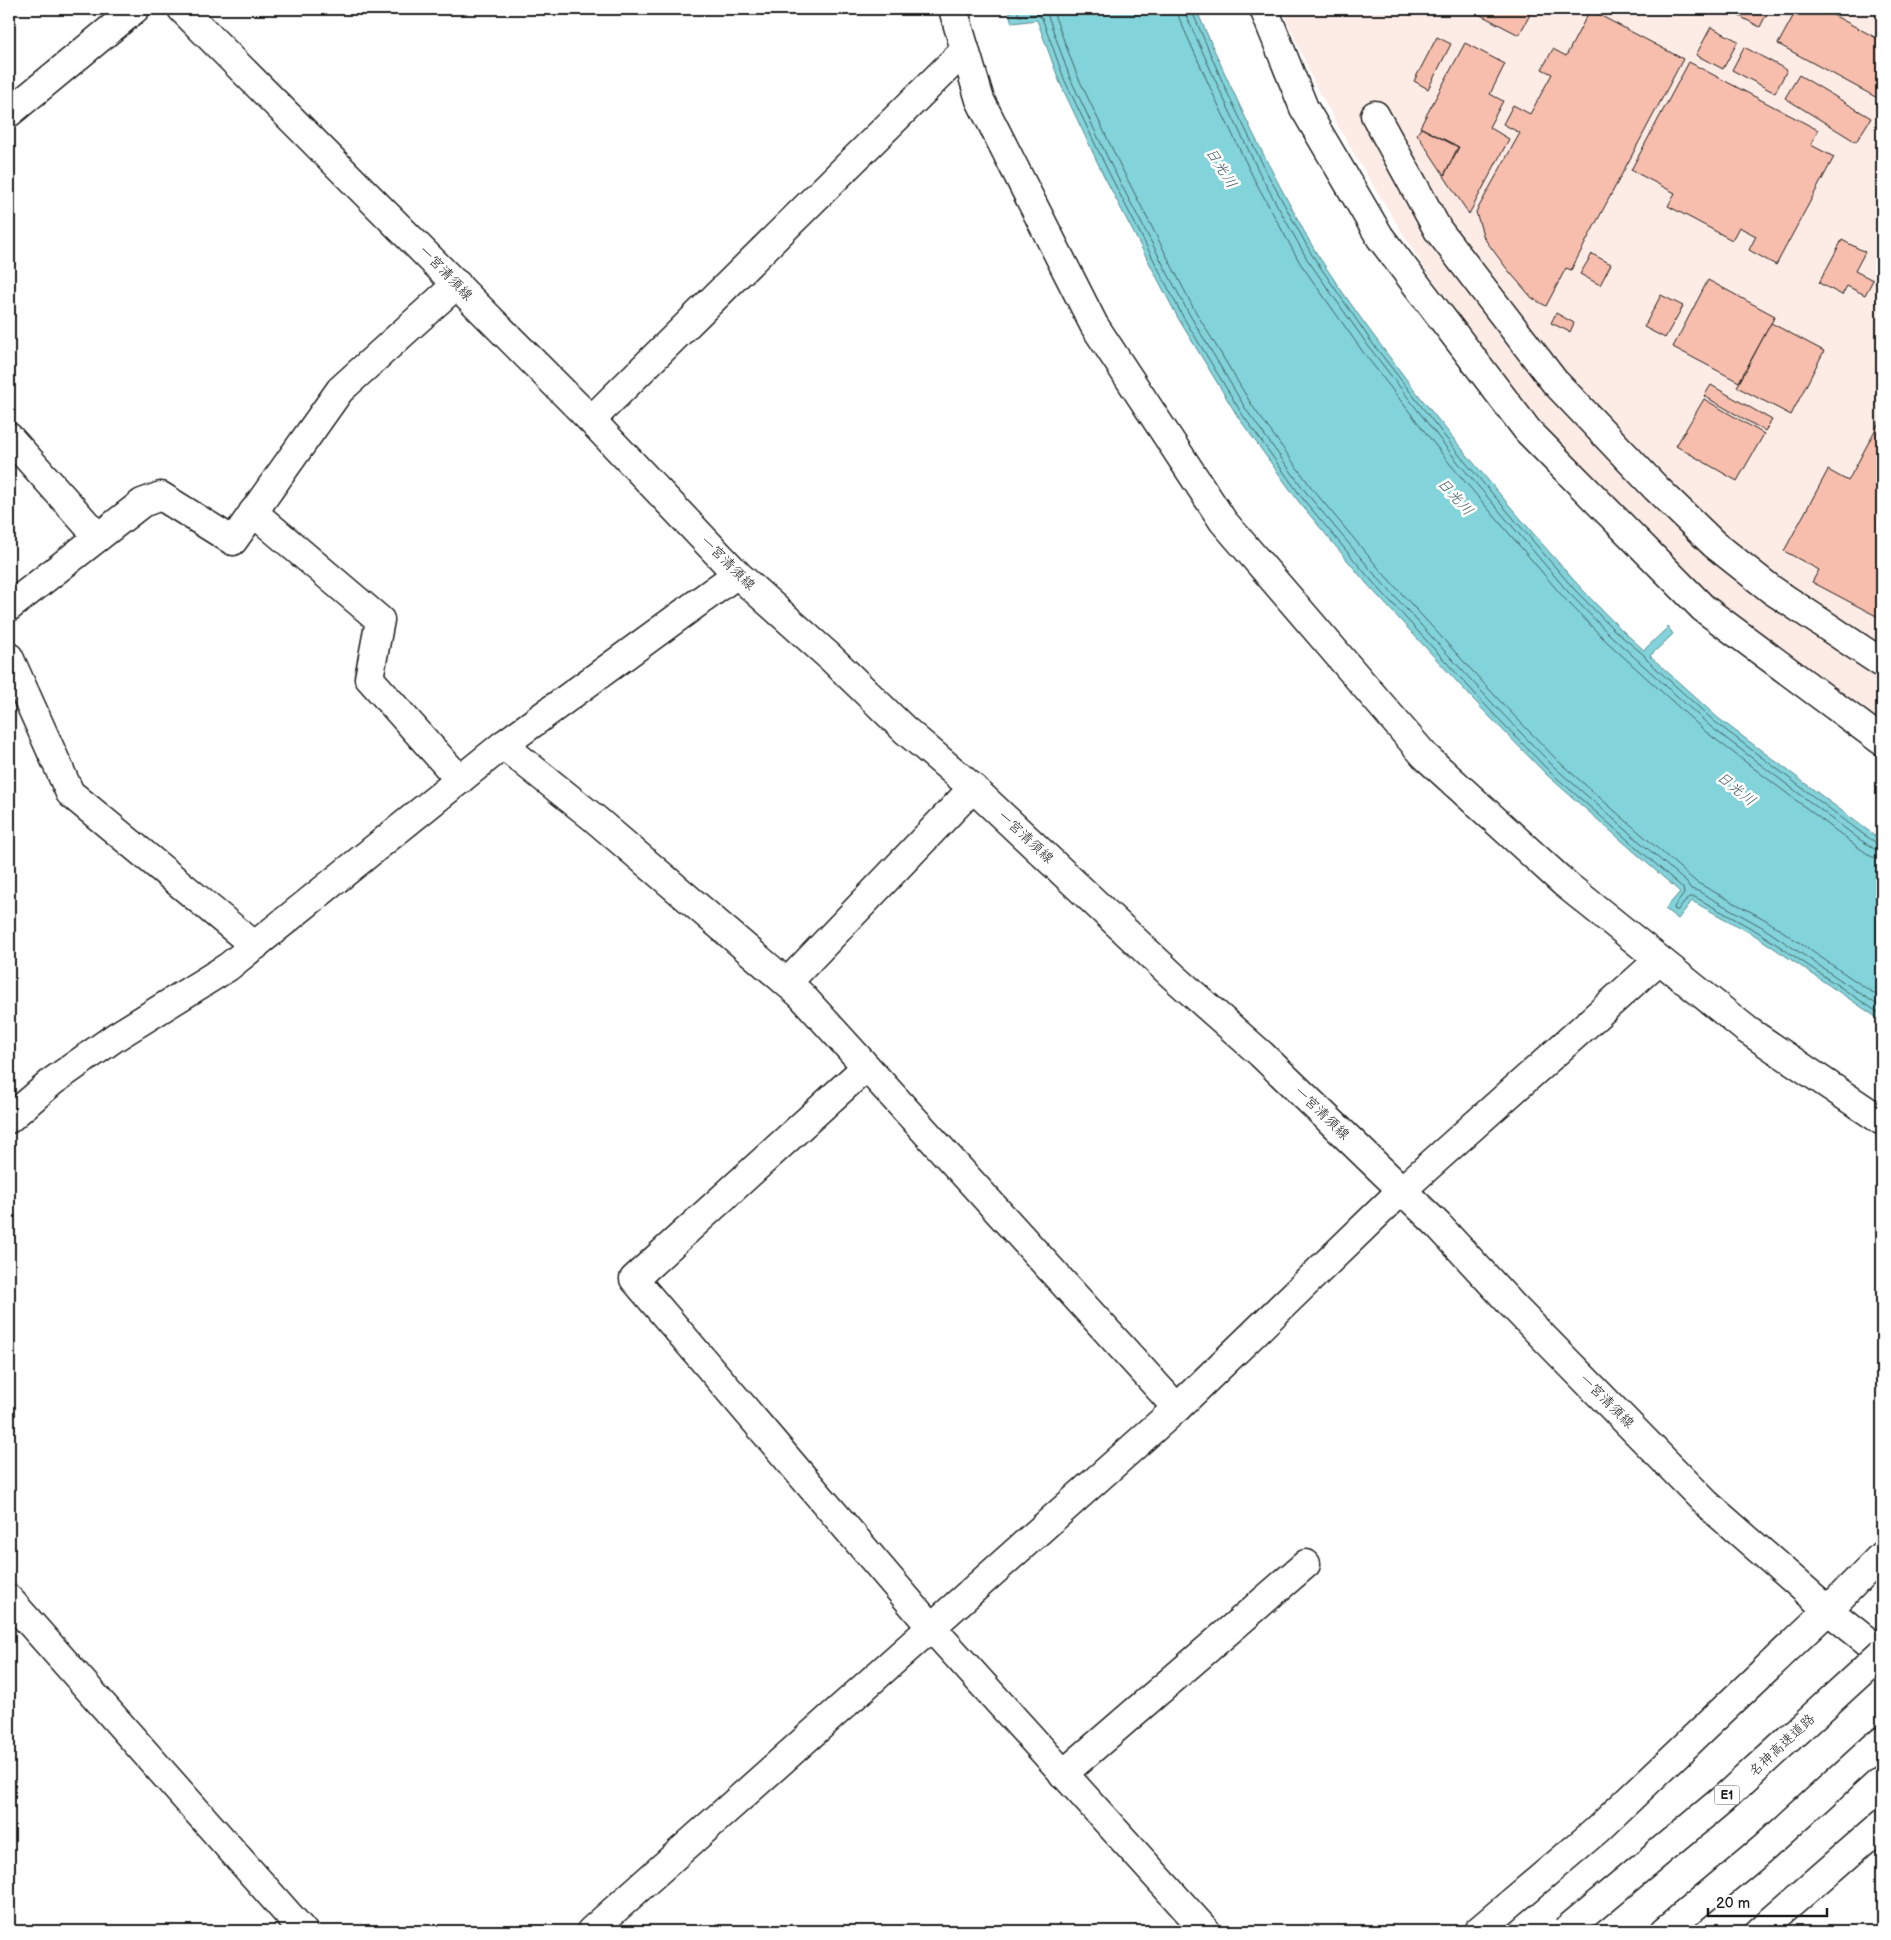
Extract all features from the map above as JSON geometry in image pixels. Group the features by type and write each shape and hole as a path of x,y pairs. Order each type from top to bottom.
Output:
{"main road":[{"path":"9,113 135,9"},
{"name":"一宮清須線","path":"182,9 591,420 737,574 831,658 904,730 973,788 1174,977 1261,1054 1402,1190 1707,1504 1828,1610 1882,1653"},
{"path":"953,9 980,100 1094,325 1223,521 1425,756 1564,883 1747,1030 1882,1121"},
{"path":"1264,9 1304,108 1380,237 1528,431 1703,608 1882,741"},
{"path":"591,420 965,50"},
{"path":"1375,115 1438,230 1554,381 1656,488 1714,544 1772,590 1882,663"},
{"path":"9,607 142,503 161,496 233,541 340,390 457,284"},
{"path":"9,438 98,537"},
{"path":"253,512 380,620 369,678 460,780"},
{"path":"9,1119 53,1081 117,1036 228,967 503,745 737,574"},
{"path":"9,658 70,793 255,946"},
{"path":"503,745 594,818 801,995 1177,1408"},
{"path":"787,983 973,788"},
{"path":"591,1931 1177,1408 1402,1190 1659,960"},
{"path":"866,1066 634,1279 930,1627 1206,1931"},
{"path":"1478,1931 1597,1830 1828,1610 1882,1555"},
{"path":"1063,1774 1306,1564"},
{"path":"9,1599 303,1931"},
{"name":"名神高速道路","path":"1565,1931 1723,1799 1882,1653"},
{"path":"1665,1931 1763,1849 1882,1740"},
{"path":"1760,1931 1882,1824"}],"shaded area":[{"path":"1282,9 1882,9 1882,729 1769,646 1673,564 1589,477 1504,378 1423,266 1358,161 1315,85"}],"water":[{"name":"日光川","path":"1019,9 1196,9 1229,83 1277,181 1313,248 1361,319 1458,444 1574,580 1644,650 1668,627 1673,634 1650,656 1718,718 1882,841 1882,1021 1756,936 1692,901 1678,919 1665,909 1680,892 1547,775 1485,712 1367,584 1299,502 1238,417 1178,318 1103,174 1060,83 1037,20 1012,23 1009,13"}],"building":[{"path":"1469,9 1533,9 1519,35"},
{"path":"1726,9 1769,9 1760,27"},
{"path":"1797,9 1822,9 1882,41 1881,100 1778,44"},
{"path":"1590,10 1683,59 1571,270 1566,268 1546,306 1532,298 1507,269 1484,238 1476,212 1520,133 1503,124 1513,105 1530,114 1552,74 1542,69 1553,49 1566,56"},
{"path":"1711,27 1738,41 1723,69 1696,55"},
{"path":"1437,37 1451,44 1428,89 1414,81"},
{"path":"1465,43 1505,64 1490,94 1503,101 1489,127 1509,139 1469,214 1444,176 1459,147 1420,127"},
{"path":"1744,47 1787,70 1775,93 1732,70"},
{"path":"1689,62 1818,130 1811,145 1834,157 1776,265 1749,250 1756,236 1739,227 1732,240 1668,206 1675,193 1631,170"},
{"path":"1799,75 1871,118 1856,142 1785,98"},
{"path":"1421,128 1458,147 1444,175 1417,134"},
{"path":"1842,240 1865,252 1855,271 1873,280 1865,295 1847,286 1842,295 1819,283"},
{"path":"1592,254 1611,264 1600,285 1580,274"},
{"path":"1708,280 1775,316 1739,382 1673,347"},
{"path":"1661,295 1683,306 1665,338 1644,327"},
{"path":"1556,313 1574,323 1570,332 1551,323"},
{"path":"1771,323 1824,351 1791,415 1737,387"},
{"path":"1711,385 1772,420 1765,431 1704,396"},
{"path":"1704,399 1764,434 1737,481 1676,446"},
{"path":"1882,417 1882,619 1812,582 1819,570 1784,551 1828,470 1848,481"}]}
